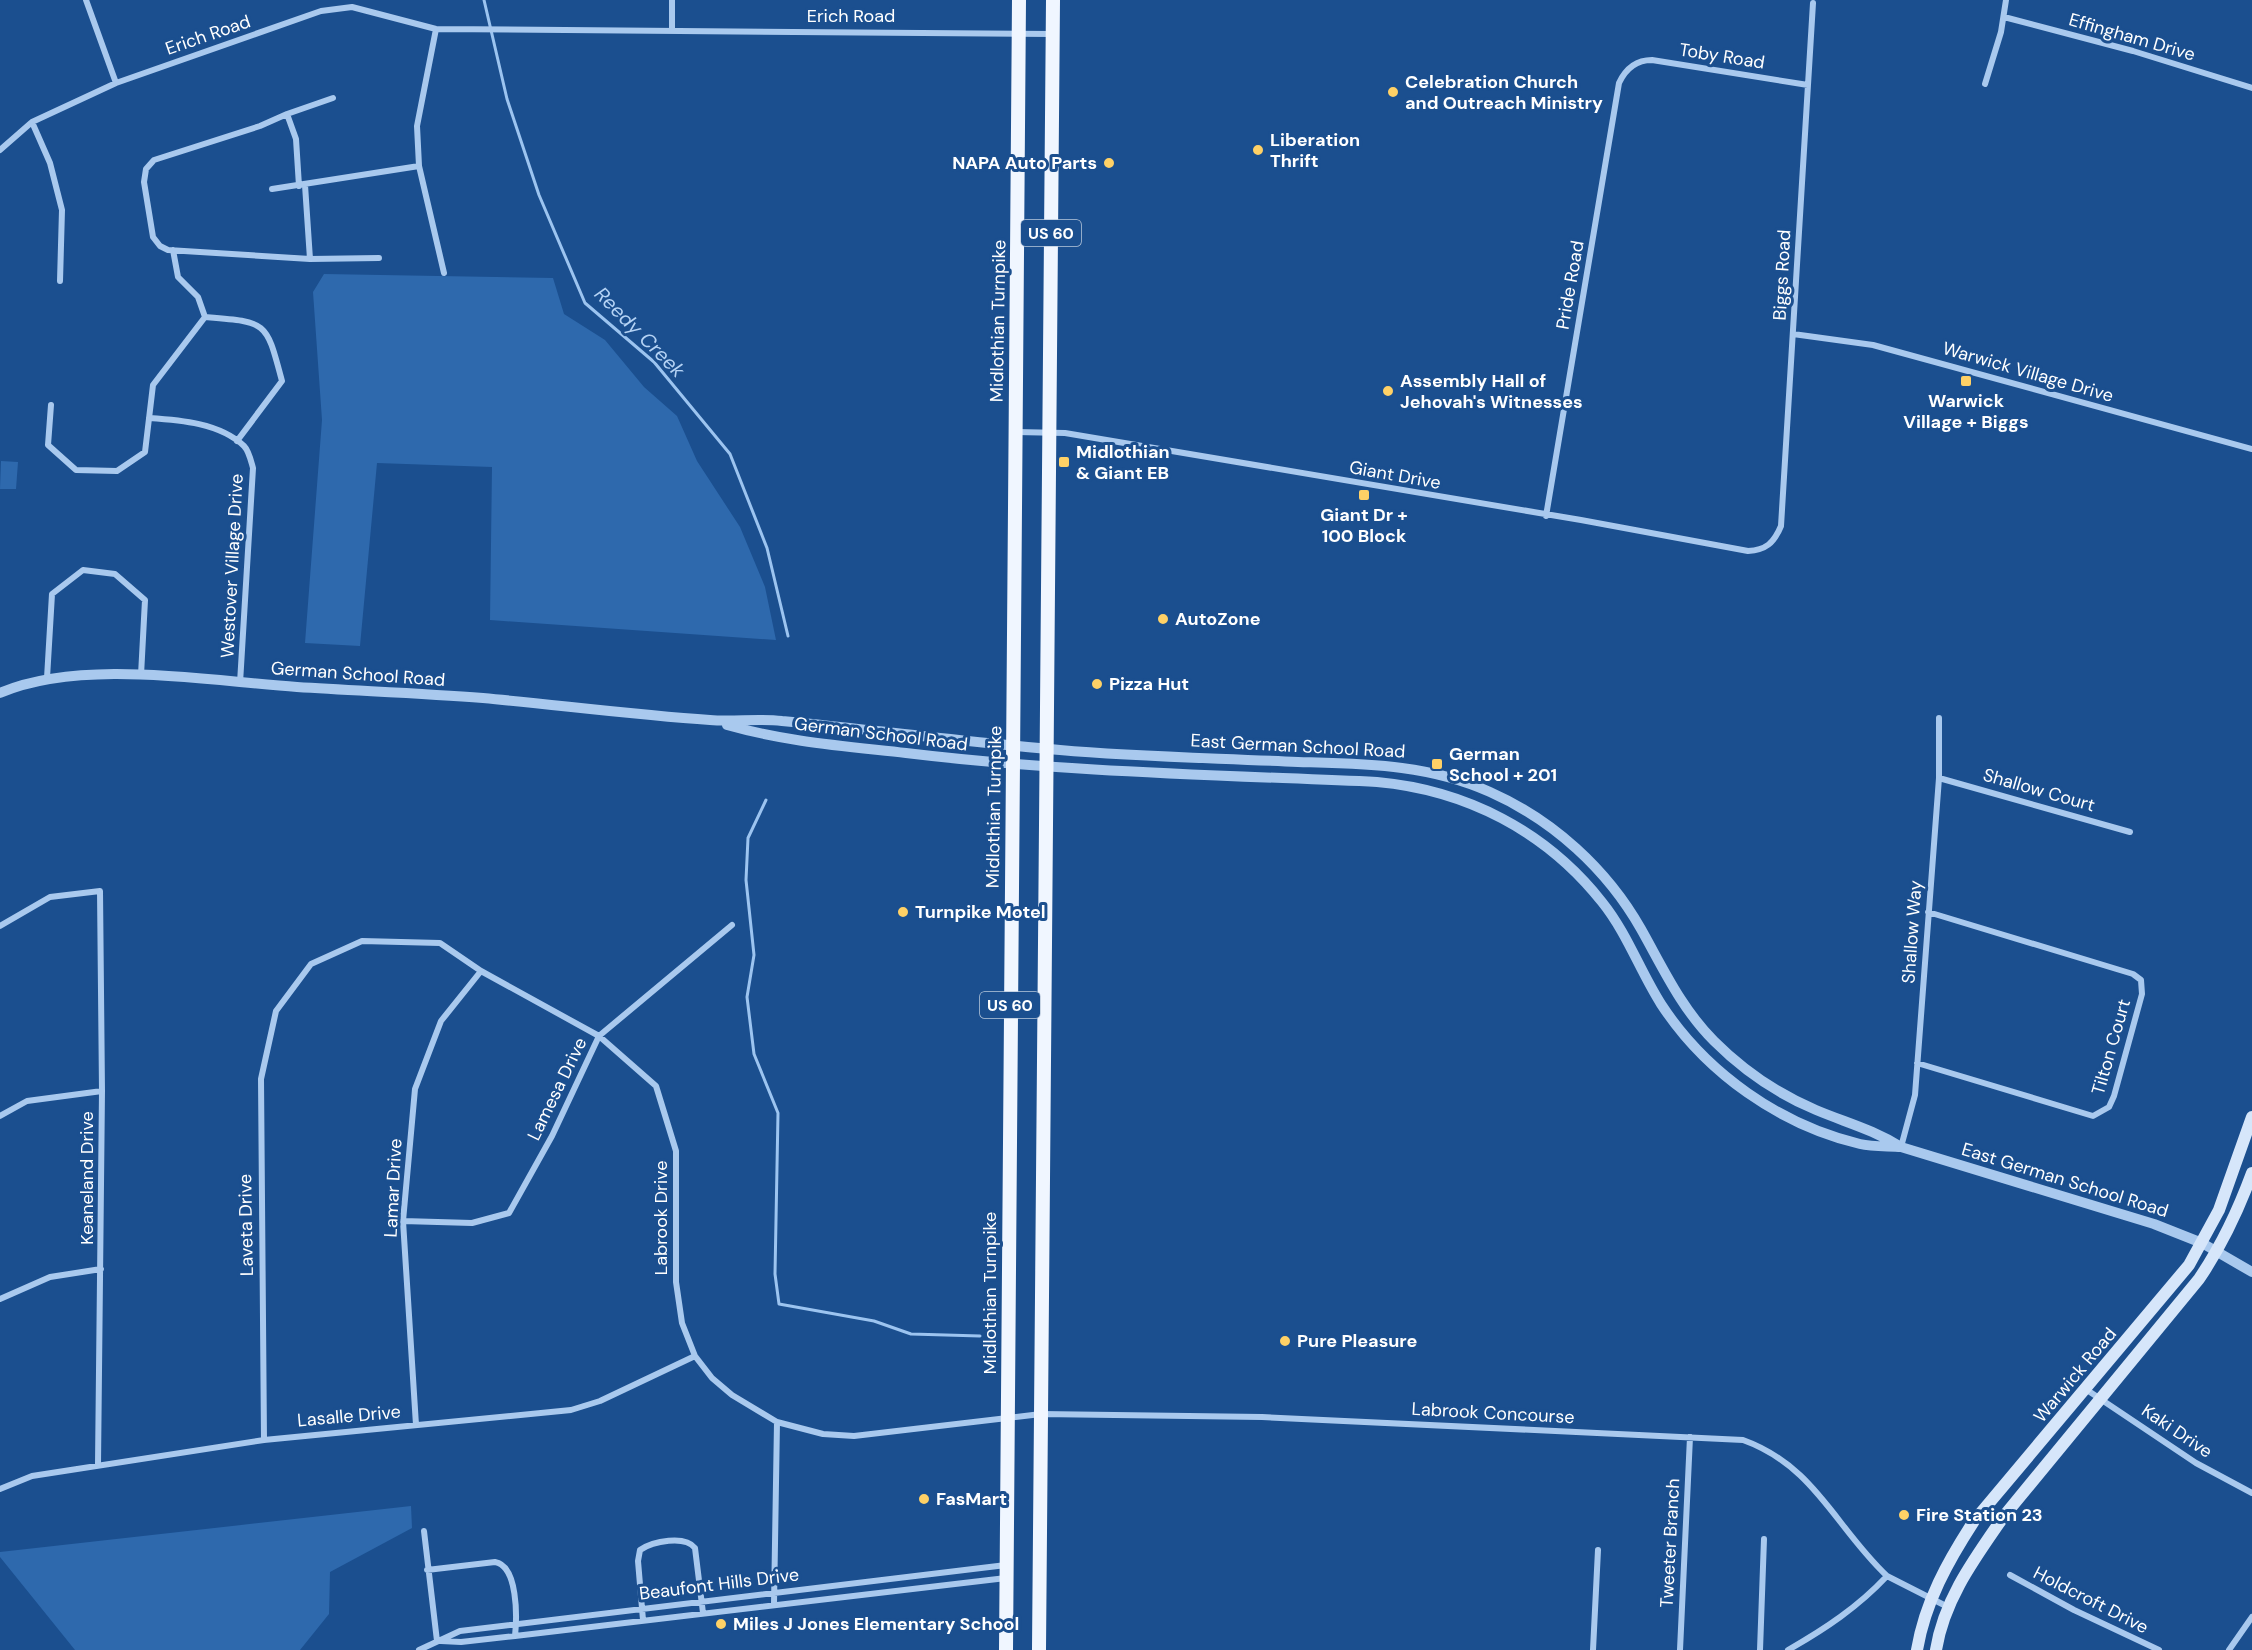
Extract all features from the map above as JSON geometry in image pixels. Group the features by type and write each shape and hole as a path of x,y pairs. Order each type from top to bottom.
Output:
{"main road":[{"name":"Midlothian Turnpike","path":"1006,1650 1019,0"},
{"name":"US 60","path":"1039,1650 1053,0"},
{"name":"Warwick Road","path":"1917,1650 1931,1599 1950,1559 1974,1521 2169,1291 2202,1243 2219,1210 2252,1116"},
{"name":"Warwick Road","path":"1936,1650 1948,1607 1960,1582 2004,1516 2171,1314 2217,1252 2252,1173"}],"street":[{"path":"86,0 116,83"},
{"path":"672,0 672,30"},
{"path":"1984,84 2004,17 2006,0"},
{"name":"Biggs Road","path":"1769,546 1776,538 1781,526 1813,3"},
{"name":"Erich Road","path":"0,150 32,122 116,83 321,11 352,4 436,29 1053,34"},
{"name":"Effingham Drive","path":"2004,17 2133,51 2252,88"},
{"path":"436,29 417,126 419,166 444,273"},
{"name":"Toby Road","path":"1632,65 1642,60 1652,60 1808,86"},
{"name":"Pride Road","path":"1546,516 1619,83 1623,72 1632,65"},
{"path":"333,98 260,126 154,160 146,169 144,182 153,237 160,246 173,250 310,259 379,258"},
{"path":"287,114 296,139 310,259"},
{"path":"32,122 50,163 62,210 60,281"},
{"path":"272,189 419,166"},
{"path":"173,250 178,277 198,297 205,317"},
{"path":"51,405 48,445 76,470 117,471 145,452 153,386 205,317"},
{"path":"149,418 183,420 229,435 237,441 282,381 270,336 251,321 205,317"},
{"name":"Warwick Village Drive","path":"1793,334 1873,345 2252,449"},
{"name":"Giant Drive","path":"1016,432 1049,432 1749,551 1769,546"},
{"name":"Westover Village Drive","path":"237,441 246,448 253,468 240,683"},
{"path":"47,678 52,594 84,570 115,574 145,600 141,675"},
{"name":"German School Road","path":"0,693 47,678 141,675 480,698 715,721 774,720 1046,749"},
{"name":"Shallow Way","path":"1901,1147 1911,1118 1917,1063 1939,778 1939,718"},
{"name":"German School Road","path":"715,721 771,737 1046,768"},
{"name":"East German School Road","path":"1046,749 1401,766 1436,773 1487,790 1534,815 1576,847 1610,882 1639,925 1683,1004 1705,1031 1732,1058 1758,1078 1789,1097 1821,1112 1871,1129 1901,1147"},
{"path":"1341,781 1343,763"},
{"name":"East German School Road","path":"1046,768 1394,784 1446,794 1494,813 1524,830 1565,862 1601,901 1621,929 1653,992 1673,1021 1696,1048 1728,1078 1764,1104 1812,1128 1862,1145 1901,1147 2142,1220 2202,1243 2252,1272"},
{"name":"Shallow Court","path":"1939,778 2130,832"},
{"name":"Keaneland Drive","path":"0,926 50,897 100,891 102,1090 98,1465"},
{"name":"Tilton Court","path":"1917,1063 2093,1116 2109,1107 2114,1096 2142,994 2141,980 2133,974 1928,912"},
{"name":"Lamesa Drive","path":"403,1221 472,1223 509,1213 552,1136 599,1036 732,924"},
{"name":"Labrook Drive","path":"276,1011 312,964 362,941 440,943 480,971 599,1036 656,1086 676,1151 678,1308 695,1356 712,1378 732,1395 777,1422 823,1434 861,1436 1041,1414"},
{"name":"Lamar Drive","path":"416,1425 403,1221 416,1089 441,1021 480,971"},
{"name":"Laveta Drive","path":"264,1440 261,1079 276,1011"},
{"path":"0,1116 27,1101 102,1090"},
{"path":"0,1299 50,1277 101,1269"},
{"name":"Lasalle Drive","path":"0,1489 32,1476 264,1440 571,1410 600,1401 695,1356"},
{"name":"Kaki Drive","path":"2086,1390 2102,1398 2196,1463 2252,1493"},
{"name":"Labrook Concourse","path":"1041,1414 1262,1417 1743,1440 1784,1460 1804,1477 1887,1576"},
{"path":"774,1604 777,1422"},
{"name":"Tweeter Branch","path":"1680,1650 1690,1437"},
{"path":"424,1531 437,1641"},
{"path":"1760,1650 1764,1539"},
{"path":"643,1620 638,1561 640,1550 650,1545 680,1540 686,1541 695,1548 703,1614"},
{"path":"1593,1650 1598,1550"},
{"path":"428,1570 495,1562 504,1565 511,1576 516,1636"},
{"name":"Beaufont Hills Drive","path":"419,1650 460,1631 516,1623 774,1593 1006,1571"},
{"name":"Beaufont Hills Drive","path":"437,1641 461,1642 703,1614 1006,1571"},
{"name":"Holdcroft Drive","path":"2010,1575 2074,1610 2159,1650"},
{"path":"1788,1650 1846,1614 1865,1599 1887,1576 1948,1607"},
{"path":"2229,1650 2252,1617"}],"shaded area":[{"path":"324,274 553,278 564,314 605,340 644,387 677,416 697,461 740,527 765,587 776,640 490,620 492,467 377,463 360,646 305,643 322,420 313,292"},
{"path":"1,461 18,462 16,489 0,489"},
{"path":"411,1506 412,1528 330,1572 329,1614 300,1650 75,1650 0,1557 0,1552"}],"waterway":[{"name":"Reedy Creek","path":"484,0 507,99 539,195 585,303 654,362 730,454 767,548 788,636"},
{"path":"766,800 748,838 746,880 754,955 747,997 754,1054 778,1113 775,1274 779,1304 874,1321 911,1334 980,1336"}],"place":[{"name":"Celebration Church and Outreach Ministry","path":"1393,92"},
{"name":"Liberation Thrift","path":"1258,150"},
{"name":"NAPA Auto Parts","path":"1109,163"},
{"name":"Warwick Village + Biggs","path":"1966,381"},
{"name":"Assembly Hall of Jehovah's Witnesses","path":"1388,391"},
{"name":"Midlothian & Giant EB","path":"1064,462"},
{"name":"Giant Dr + 100 Block","path":"1364,495"},
{"name":"AutoZone","path":"1163,619"},
{"name":"Pizza Hut","path":"1097,684"},
{"name":"German School + 201","path":"1437,764"},
{"name":"Turnpike Motel","path":"903,912"},
{"name":"Pure Pleasure","path":"1285,1341"},
{"name":"FasMart","path":"924,1499"},
{"name":"Fire Station 23","path":"1904,1515"},
{"name":"Miles J Jones Elementary School","path":"721,1624"}]}
